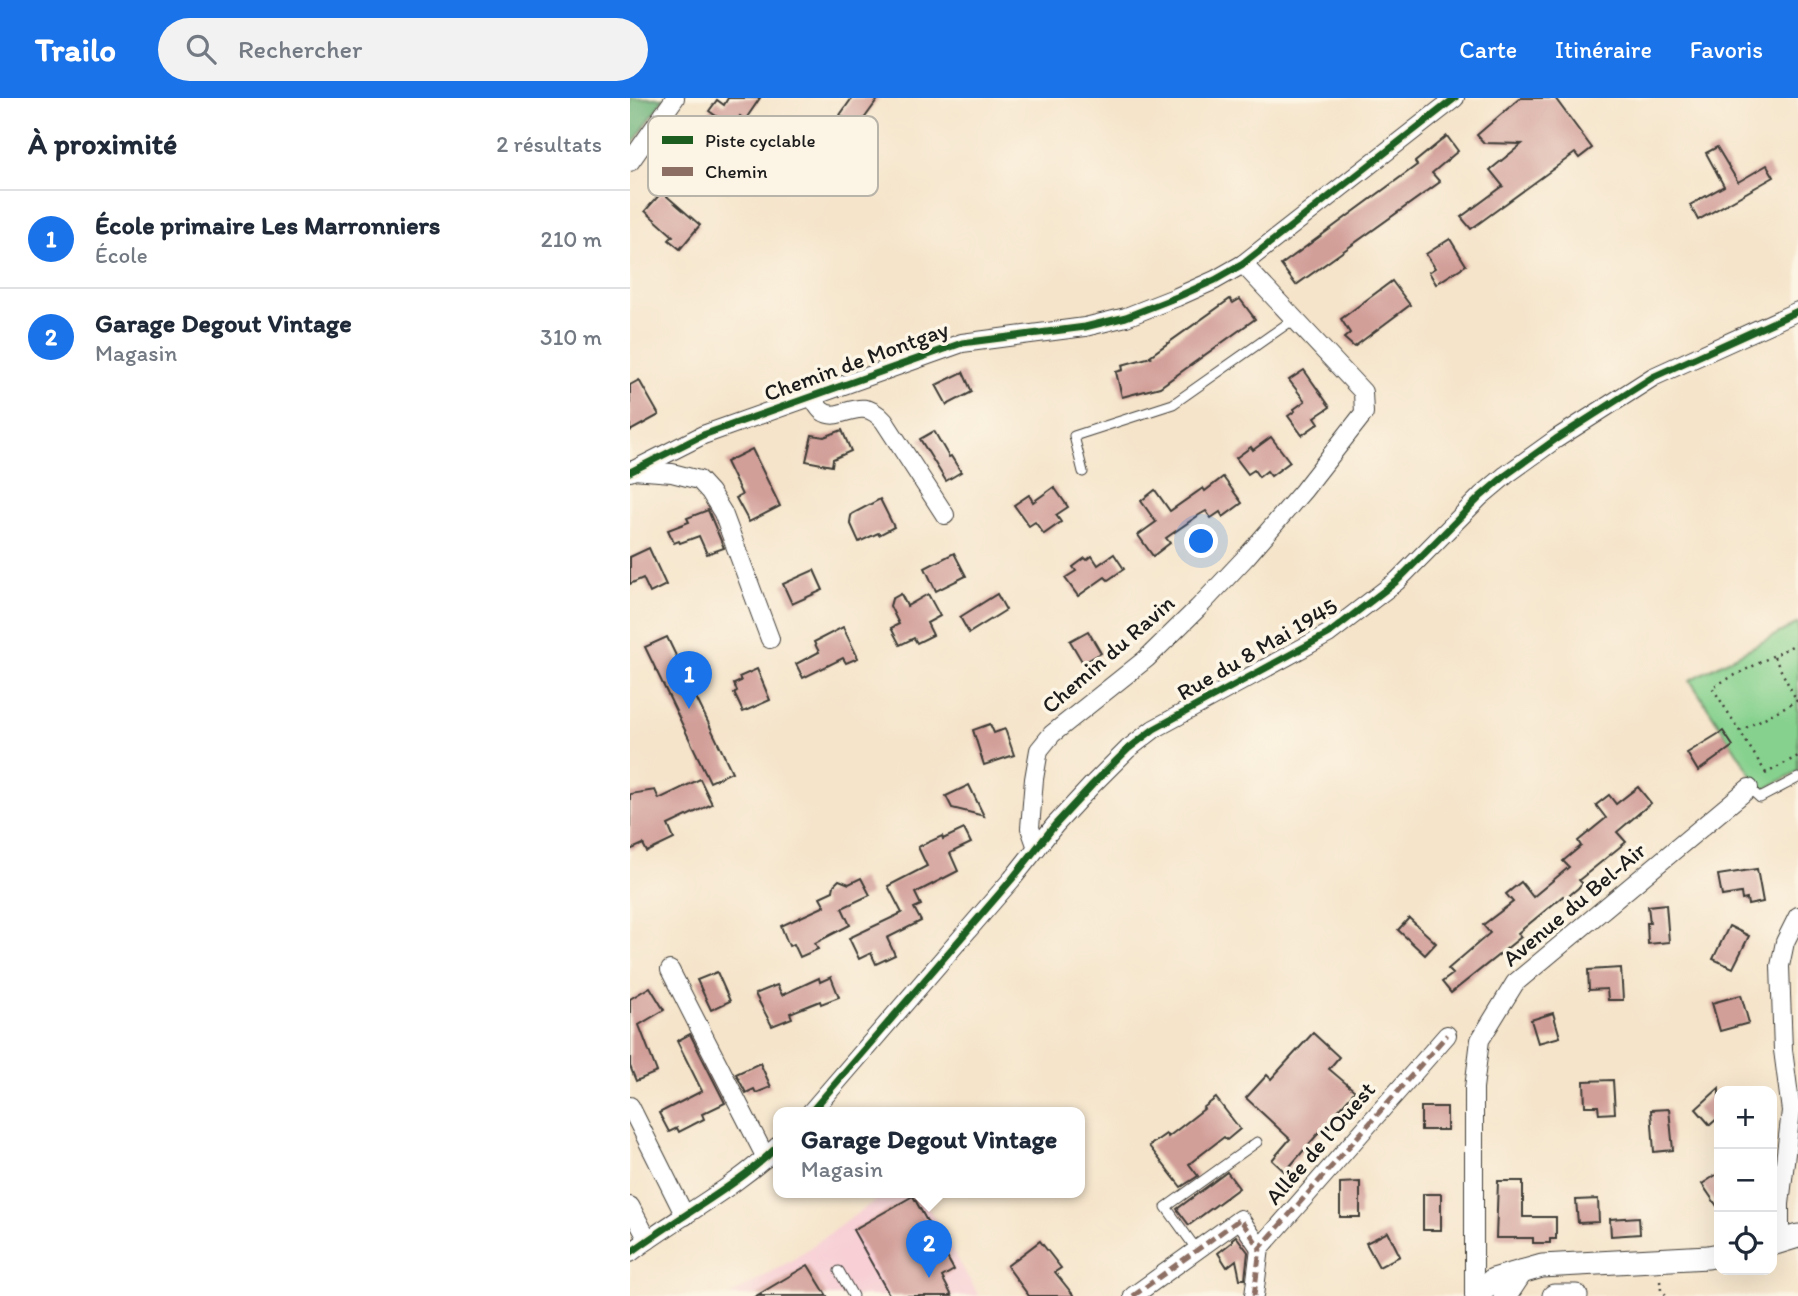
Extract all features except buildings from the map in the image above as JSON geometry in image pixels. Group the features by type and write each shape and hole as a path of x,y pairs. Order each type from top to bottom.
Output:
{"street":[{"path":"662,116 675,98"},
{"name":"Chemin de Montgay","path":"631,471 703,435 962,343 1085,327 1126,317 1215,280 1243,264 1455,98"},
{"path":"630,162 648,136"},
{"name":"Chemin du Ravin","path":"1037,848 1030,828 1034,779 1040,750 1052,734 1146,659 1198,608 1303,491 1364,413 1363,392 1243,264"},
{"name":"Rue du 8 Mai 1945","path":"815,1107 1092,785 1128,750 1154,729 1328,634 1397,581 1481,496 1556,439 1654,377 1798,311"},
{"name":"Chemin de Montgay","path":"812,397 822,411 833,414 864,408 877,413 945,515"},
{"path":"631,471 672,473 699,480 710,492 723,513 770,639"},
{"name":"Avenue du Bel-Air","path":"1476,1296 1474,1088 1480,1040 1515,983 1749,788"},
{"path":"1783,1240 1780,1204 1791,1111 1783,1050 1780,966 1785,942 1798,916"},
{"path":"630,1253 735,1184 772,1152 670,970"},
{"name":"Allée de l'Ouest","path":"1260,1248 1447,1035"},
{"path":"630,1106 685,1216"},
{"path":"630,1206 648,1240"},
{"path":"1133,1296 1240,1219 1260,1248 1254,1296"},
{"path":"1476,1296 1493,1280 1542,1266 1714,1255"},
{"path":"1506,1296 1521,1272"},
{"path":"1554,1296 1576,1296"}],"lane":[{"path":"1083,472 1074,436 1173,404 1294,319"},
{"path":"1749,788 1760,798 1798,778"},
{"path":"1197,1250 1166,1207 1257,1142"},
{"path":"839,1271 853,1296"}],"path":[{"path":"1798,643 1712,687 1766,773 1798,756"},
{"path":"1740,731 1797,701 1773,656"},
{"path":"1659,1273 1661,1290 1667,1296"}],"shaded area":[{"path":"879,1198 922,1198 979,1296 729,1296 794,1259"}],"green space":[{"path":"630,98 664,98 652,116 648,116 648,122 630,148"},
{"path":"1798,623 1798,771 1762,791 1690,680"}],"marked path":[{"path":"1254,1296 1260,1248 1447,1035"},
{"path":"1133,1296 1240,1219 1260,1248"}],"cycle path":[{"path":"630,472 703,435 962,343 1085,327 1126,317 1215,280 1243,264 1455,98"},
{"path":"815,1107 1012,879 1055,825 1128,749 1154,729 1328,634 1397,581 1481,496 1556,439 1653,377 1798,311"},
{"path":"630,1253 725,1189 773,1150"}],"place":[{"name":"École primaire Les Marronniers","path":"689,709"},
{"name":"Garage Degout Vintage","path":"929,1278"}]}
